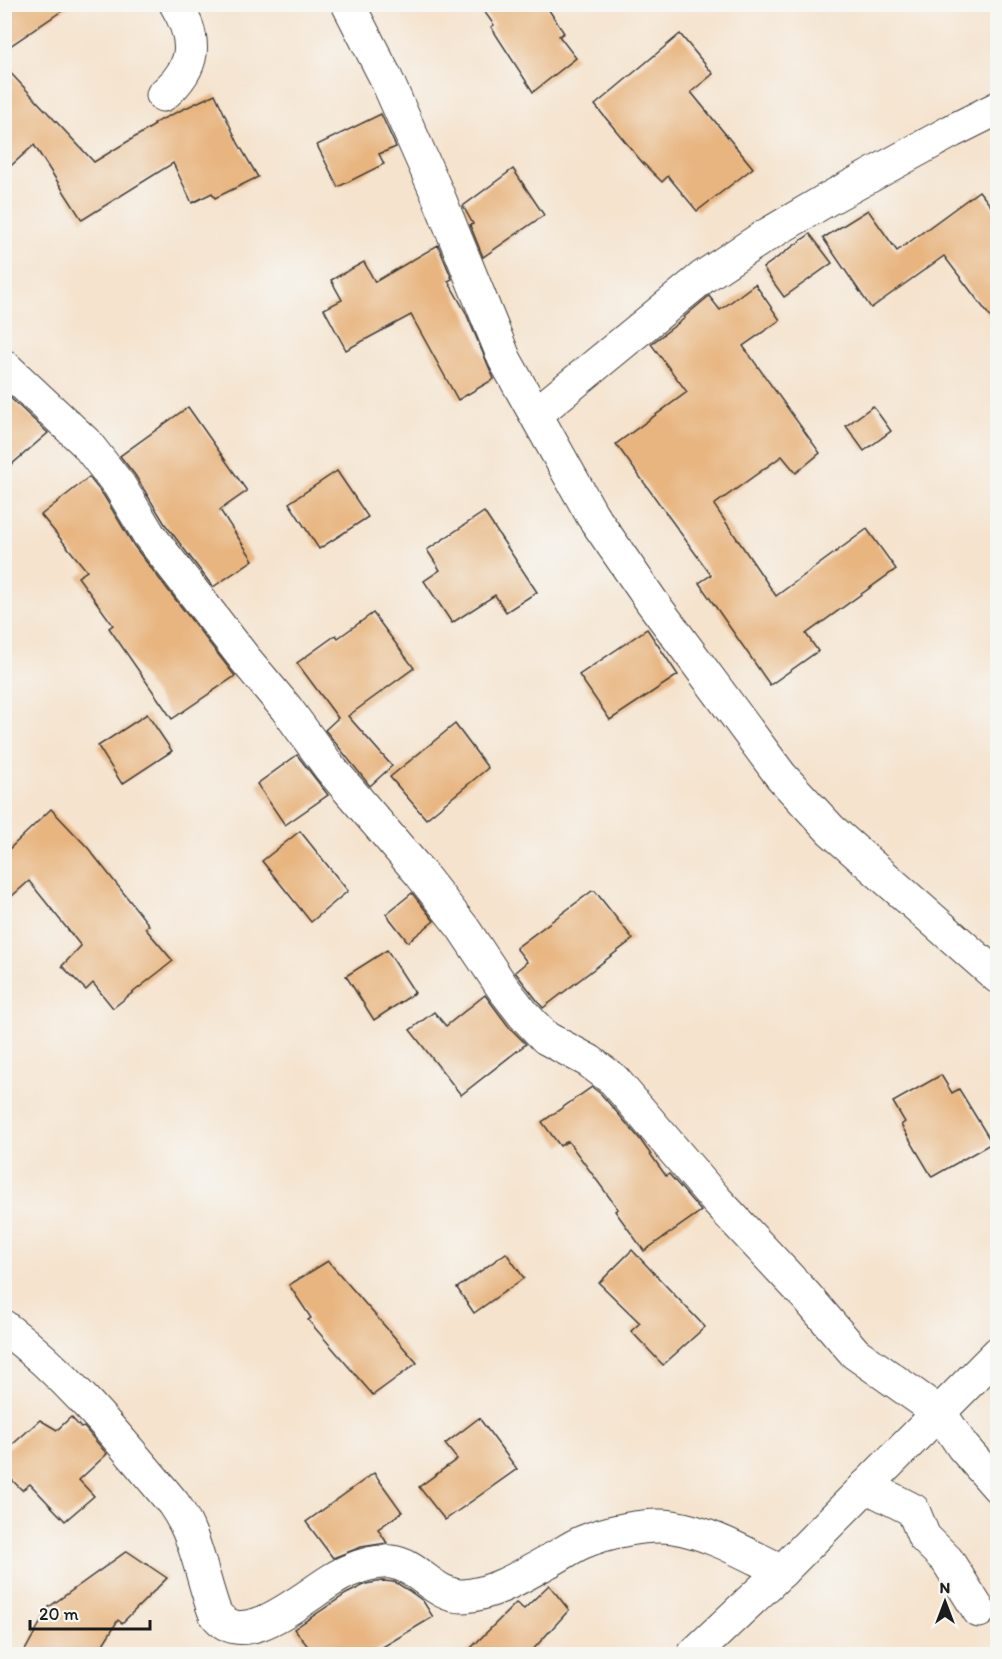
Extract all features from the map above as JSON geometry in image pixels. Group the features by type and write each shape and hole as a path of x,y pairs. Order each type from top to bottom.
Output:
{"street":[{"path":"163,95 177,83 189,64 188,28 176,4"},
{"path":"348,4 385,76 437,193 505,360 592,515 659,612 781,776 831,830 998,977"},
{"path":"536,414 703,277 752,244 828,199 998,108"},
{"path":"4,366 86,443 119,485 162,552 286,708 330,768 420,873 462,928 503,988 530,1021 546,1038 589,1061 614,1080 717,1201 806,1296 855,1353 940,1413 963,1447 998,1487"},
{"path":"4,1327 53,1366 92,1406 182,1515 190,1532 215,1613 220,1622 230,1629 246,1630 271,1622 331,1580 348,1571 374,1563 392,1562 409,1569 451,1595 477,1595 583,1542 640,1527 672,1527 707,1537 782,1571"},
{"path":"694,1654 782,1571 998,1353"},
{"path":"866,1486 913,1510 924,1537 947,1560 980,1611"}],"building":[{"path":"4,4 72,4 4,50"},
{"path":"479,4 545,4 564,33 559,36 576,58 533,92 491,27 494,25"},
{"path":"680,34 713,74 691,92 753,168 697,211 668,176 662,182 642,162 595,105"},
{"path":"4,66 94,162 155,125 154,123 215,94 238,143 258,177 215,198 212,193 192,203 173,163 82,220 34,145 4,172"},
{"path":"381,114 396,147 379,154 384,164 338,187 317,145"},
{"path":"513,169 544,215 483,257 470,225 473,224 463,206"},
{"path":"979,191 998,215 998,327 944,256 871,308 823,238 868,210 897,251"},
{"path":"810,234 832,263 784,297 763,268"},
{"path":"438,245 452,279 448,281 465,311 494,379 458,400 411,315 346,350 324,309 342,300 331,280 364,262 375,282"},
{"path":"755,284 780,320 743,346 820,453 796,473 782,456 714,505 776,596 867,529 896,569 806,634 818,651 770,685 699,583 711,575 616,444 687,392 651,344 709,296 720,310"},
{"path":"4,392 48,433 4,471"},
{"path":"873,406 891,431 864,451 846,426"},
{"path":"188,407 247,491 220,510 253,560 213,587 165,524 135,475 120,456"},
{"path":"337,471 368,517 319,549 289,503"},
{"path":"89,477 104,496 134,546 235,676 172,719 109,628 113,625 78,577 87,571 41,515"},
{"path":"484,512 537,592 506,612 495,595 452,623 424,581 440,570 427,550"},
{"path":"373,613 414,668 348,716 392,766 370,786 325,730 338,718 297,663 336,635 338,638"},
{"path":"647,629 678,675 610,720 579,675"},
{"path":"147,714 172,751 122,784 98,746"},
{"path":"455,724 488,768 426,819 390,777"},
{"path":"297,755 328,795 285,825 257,784"},
{"path":"51,809 88,848 149,925 145,928 173,961 113,1008 93,983 86,990 62,966 81,946 29,881 4,903 4,854"},
{"path":"300,831 348,891 311,922 262,861"},
{"path":"595,891 633,939 543,1008 515,972 527,962 516,948"},
{"path":"412,893 434,921 408,942 386,914"},
{"path":"387,950 415,993 374,1020 346,976"},
{"path":"485,995 509,1027 526,1044 461,1095 410,1030 434,1012 446,1026"},
{"path":"941,1075 952,1093 959,1089 992,1143 932,1177 901,1125 905,1122 893,1102"},
{"path":"592,1087 601,1094 639,1138 666,1176 669,1174 701,1211 644,1251 615,1211 618,1209 568,1141 560,1146 542,1122"},
{"path":"632,1250 705,1327 663,1365 631,1331 640,1323 599,1283"},
{"path":"506,1253 524,1278 474,1313 457,1288"},
{"path":"328,1261 417,1363 373,1395 308,1320 311,1318 289,1285"},
{"path":"71,1417 81,1428 84,1427 107,1454 79,1480 94,1496 65,1521 30,1484 22,1490 4,1472 4,1452 40,1420 57,1430"},
{"path":"479,1418 517,1469 445,1520 419,1487 457,1459 445,1444"},
{"path":"374,1473 402,1512 378,1529 387,1543 361,1547 333,1558 306,1522"},
{"path":"127,1551 167,1578 122,1623 118,1620 97,1654 23,1654 49,1607"},
{"path":"382,1581 395,1582 408,1590 423,1601 433,1617 371,1654 314,1654 294,1629 346,1594 366,1584"},
{"path":"549,1585 569,1610 529,1654 465,1654 516,1603 524,1609"}]}
